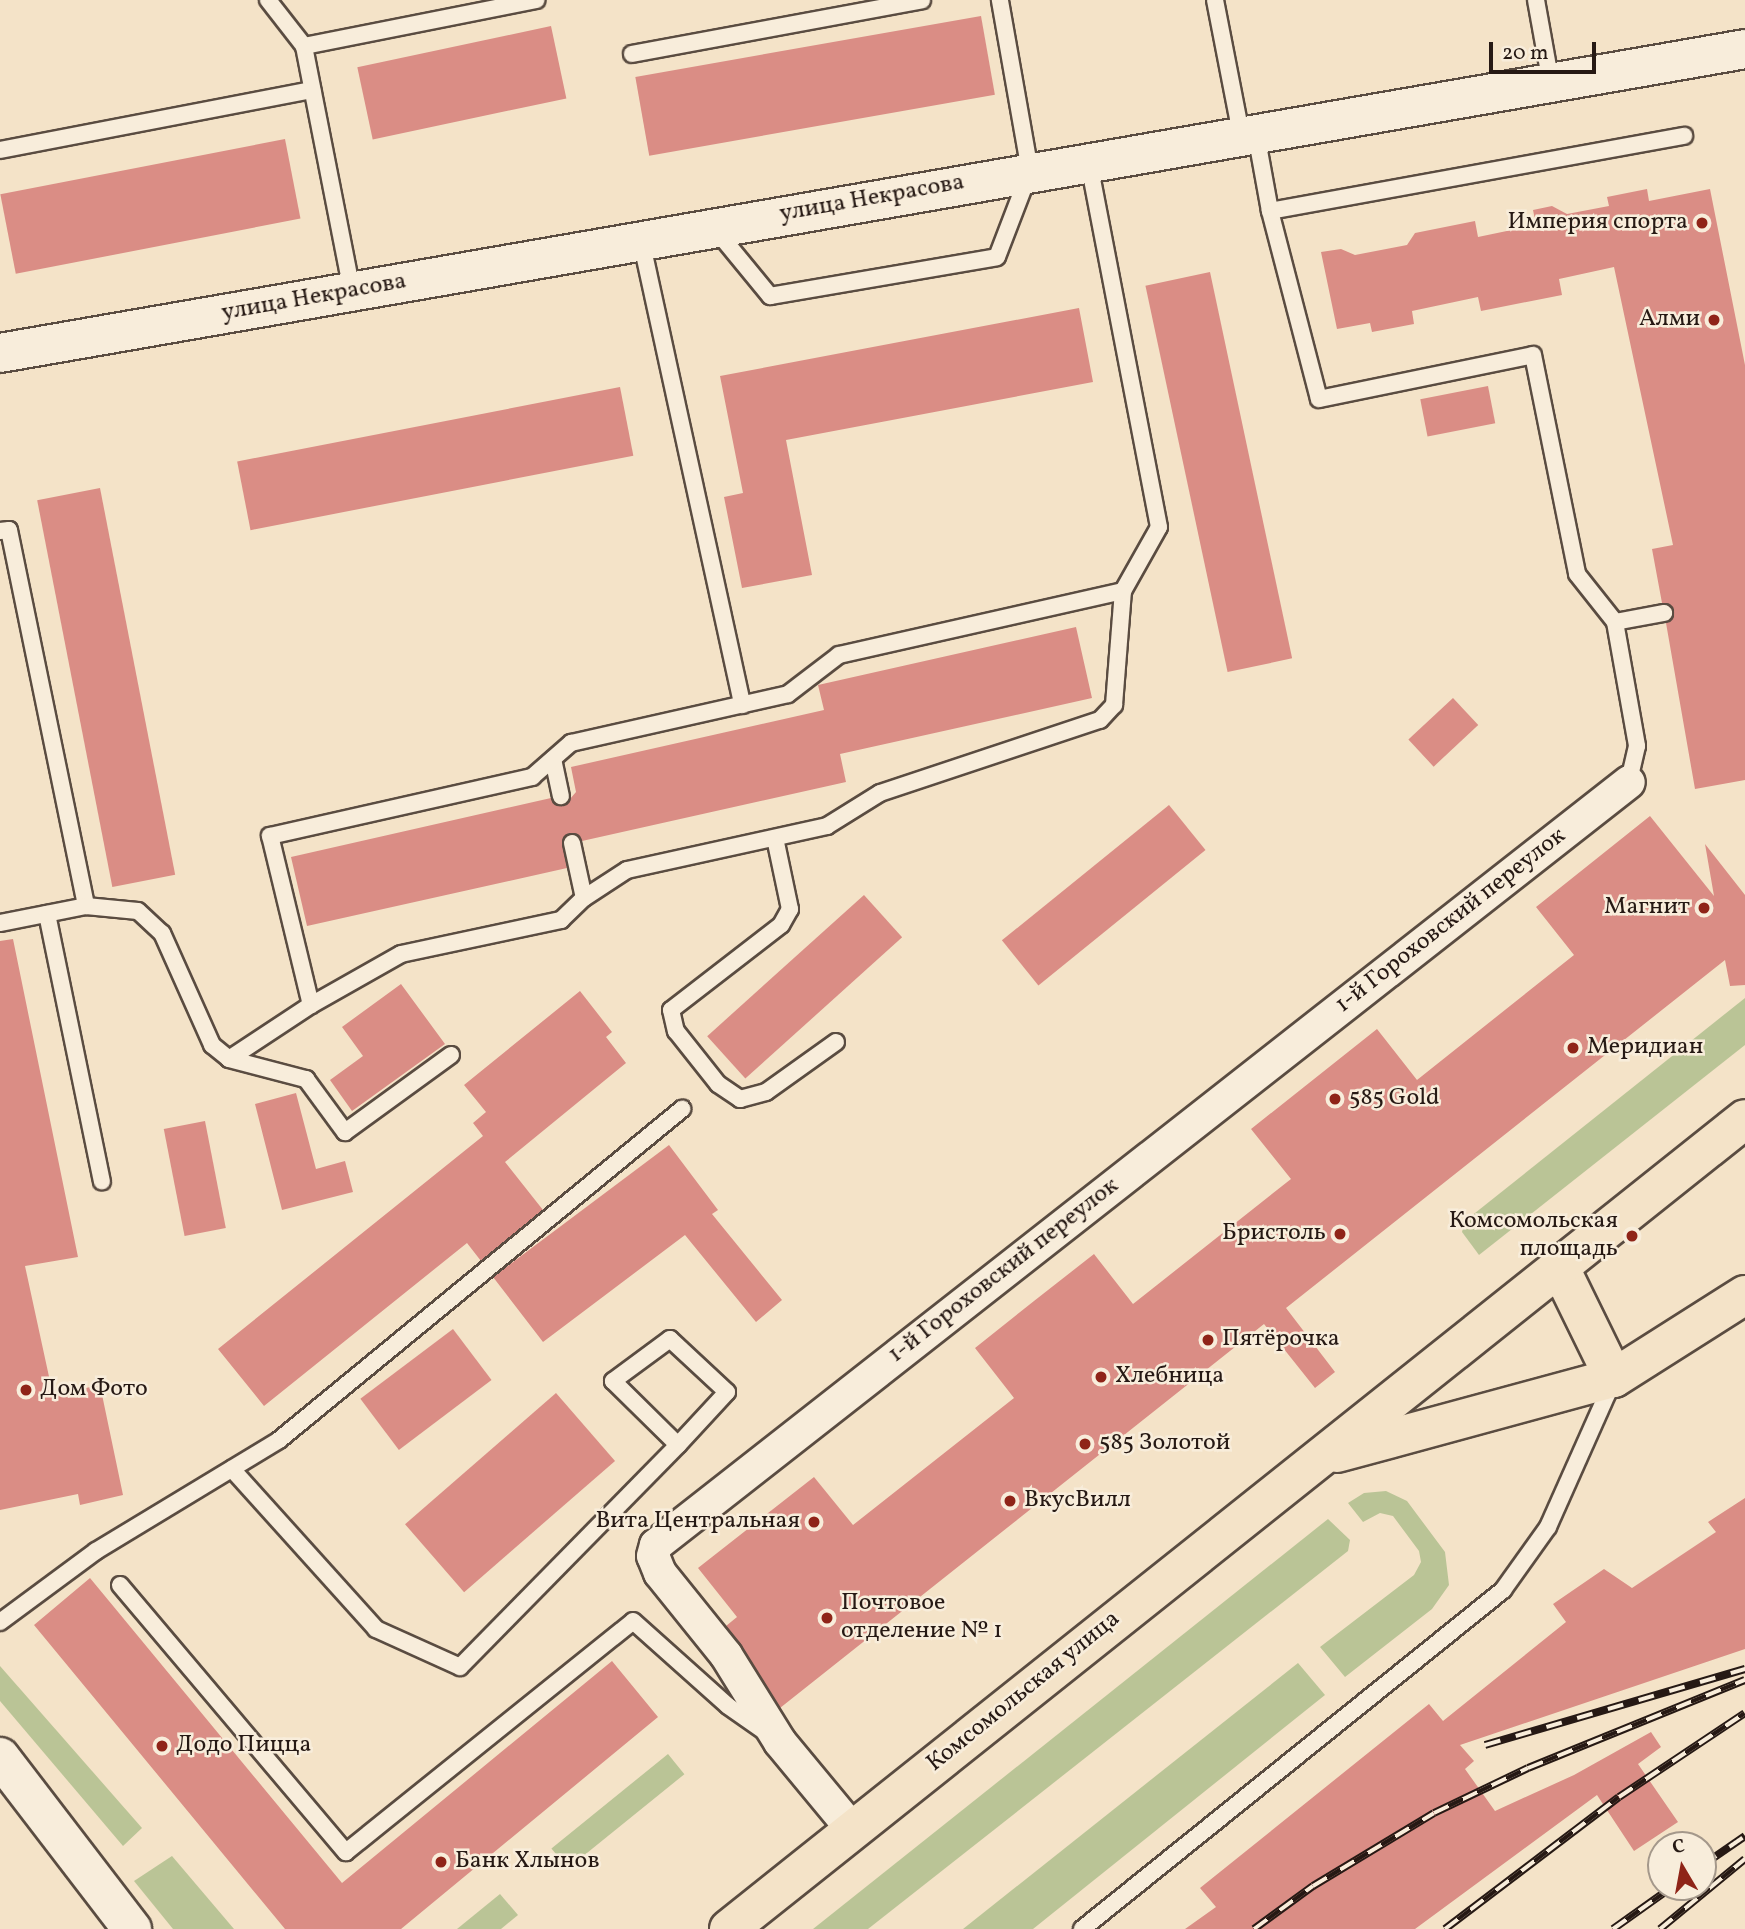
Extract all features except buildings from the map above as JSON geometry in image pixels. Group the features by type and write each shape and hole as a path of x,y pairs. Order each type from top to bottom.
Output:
{"main road":[{"name":"Комсомольская улица","path":"729,1929 1560,1270 1745,1119"},
{"path":"1560,1270 1614,1378"},
{"name":"Комсомольская улица","path":"1321,1457 1614,1378 1745,1295"}],"street":[{"name":"улица Некрасова","path":"0,353 1248,133 1745,49"},
{"name":"1-й Гороховский переулок","path":"852,1829 780,1742 726,1655 660,1573 653,1556 656,1545 1629,782"},
{"path":"0,1757 132,1929"},
{"path":"100,1889 108,1929"}],"lane":[{"path":"268,0 303,46 352,291"},
{"path":"303,46 537,0"},
{"path":"632,54 922,0"},
{"path":"713,227 771,296 997,257 1030,171 1000,0"},
{"path":"1215,0 1319,399 1533,355 1577,574 1615,622 1637,746 1629,782"},
{"path":"1536,0 1551,83"},
{"path":"0,150 312,90"},
{"path":"1270,211 1684,136"},
{"path":"229,1059 311,1005 401,954 562,920 584,898 626,870 827,826 880,793 1100,720 1114,705 1123,591 1159,527 1089,161"},
{"path":"641,240 742,705"},
{"path":"0,531 9,530 86,906"},
{"path":"311,1005 270,836 532,777 571,743 788,694 839,655 1123,591"},
{"path":"1615,622 1664,613"},
{"path":"553,759 561,796"},
{"path":"775,838 790,909 781,925 670,1010 676,1031 718,1084 740,1099 766,1092 836,1042"},
{"path":"572,843 584,898"},
{"path":"0,923 86,906 138,911 162,933 212,1045 229,1059 306,1079 345,1132 451,1055"},
{"path":"47,914 102,1181"},
{"path":"0,1622 96,1550 279,1440 682,1109"},
{"path":"232,1469 376,1629 460,1667 678,1445 727,1392 670,1339 613,1381 678,1445"},
{"path":"1082,1929 1503,1590 1548,1528 1614,1378"},
{"path":"120,1585 346,1852 633,1621 729,1706 780,1742"}],"green space":[{"path":"1745,998 1745,1045 1479,1255 1462,1232 1465,1221"},
{"path":"1386,1491 1407,1501 1445,1552 1449,1585 1432,1609 1345,1677 1320,1647 1414,1575 1421,1562 1419,1551 1393,1516 1380,1513 1363,1522 1348,1503 1364,1493"},
{"path":"1328,1519 1350,1540 1348,1551 868,1929 813,1929"},
{"path":"1298,1663 1325,1695 1033,1929 963,1929"},
{"path":"0,1666 142,1828 123,1846 0,1701"},
{"path":"668,1754 684,1774 568,1869 551,1848"},
{"path":"172,1856 234,1929 173,1929 134,1881"},
{"path":"500,1894 518,1915 501,1929 457,1929"}],"railway":[{"path":"1485,1745 1745,1669"},
{"path":"1254,1929 1313,1886 1434,1813 1528,1768 1745,1680"},
{"path":"1445,1929 1619,1797 1745,1713"},
{"path":"1717,1855 1745,1836"},
{"path":"1660,1929 1745,1859"},
{"path":"1613,1929 1652,1901"}],"place":[{"name":"Империя спорта","path":"1702,223"},
{"name":"Алми","path":"1714,320"},
{"name":"Магнит","path":"1704,908"},
{"name":"Меридиан","path":"1573,1048"},
{"name":"585 Gold","path":"1335,1099"},
{"name":"Бристоль","path":"1340,1234"},
{"name":"Комсомольская площадь","path":"1632,1236"},
{"name":"Пятёрочка","path":"1208,1340"},
{"name":"Хлебница","path":"1101,1377"},
{"name":"Дом Фото","path":"26,1390"},
{"name":"585 Золотой","path":"1085,1444"},
{"name":"ВкусВилл","path":"1010,1501"},
{"name":"Вита Центральная","path":"814,1522"},
{"name":"Почтовое отделение № 1","path":"827,1618"},
{"name":"Додо Пицца","path":"162,1746"},
{"name":"Банк Хлынов","path":"441,1862"}]}
